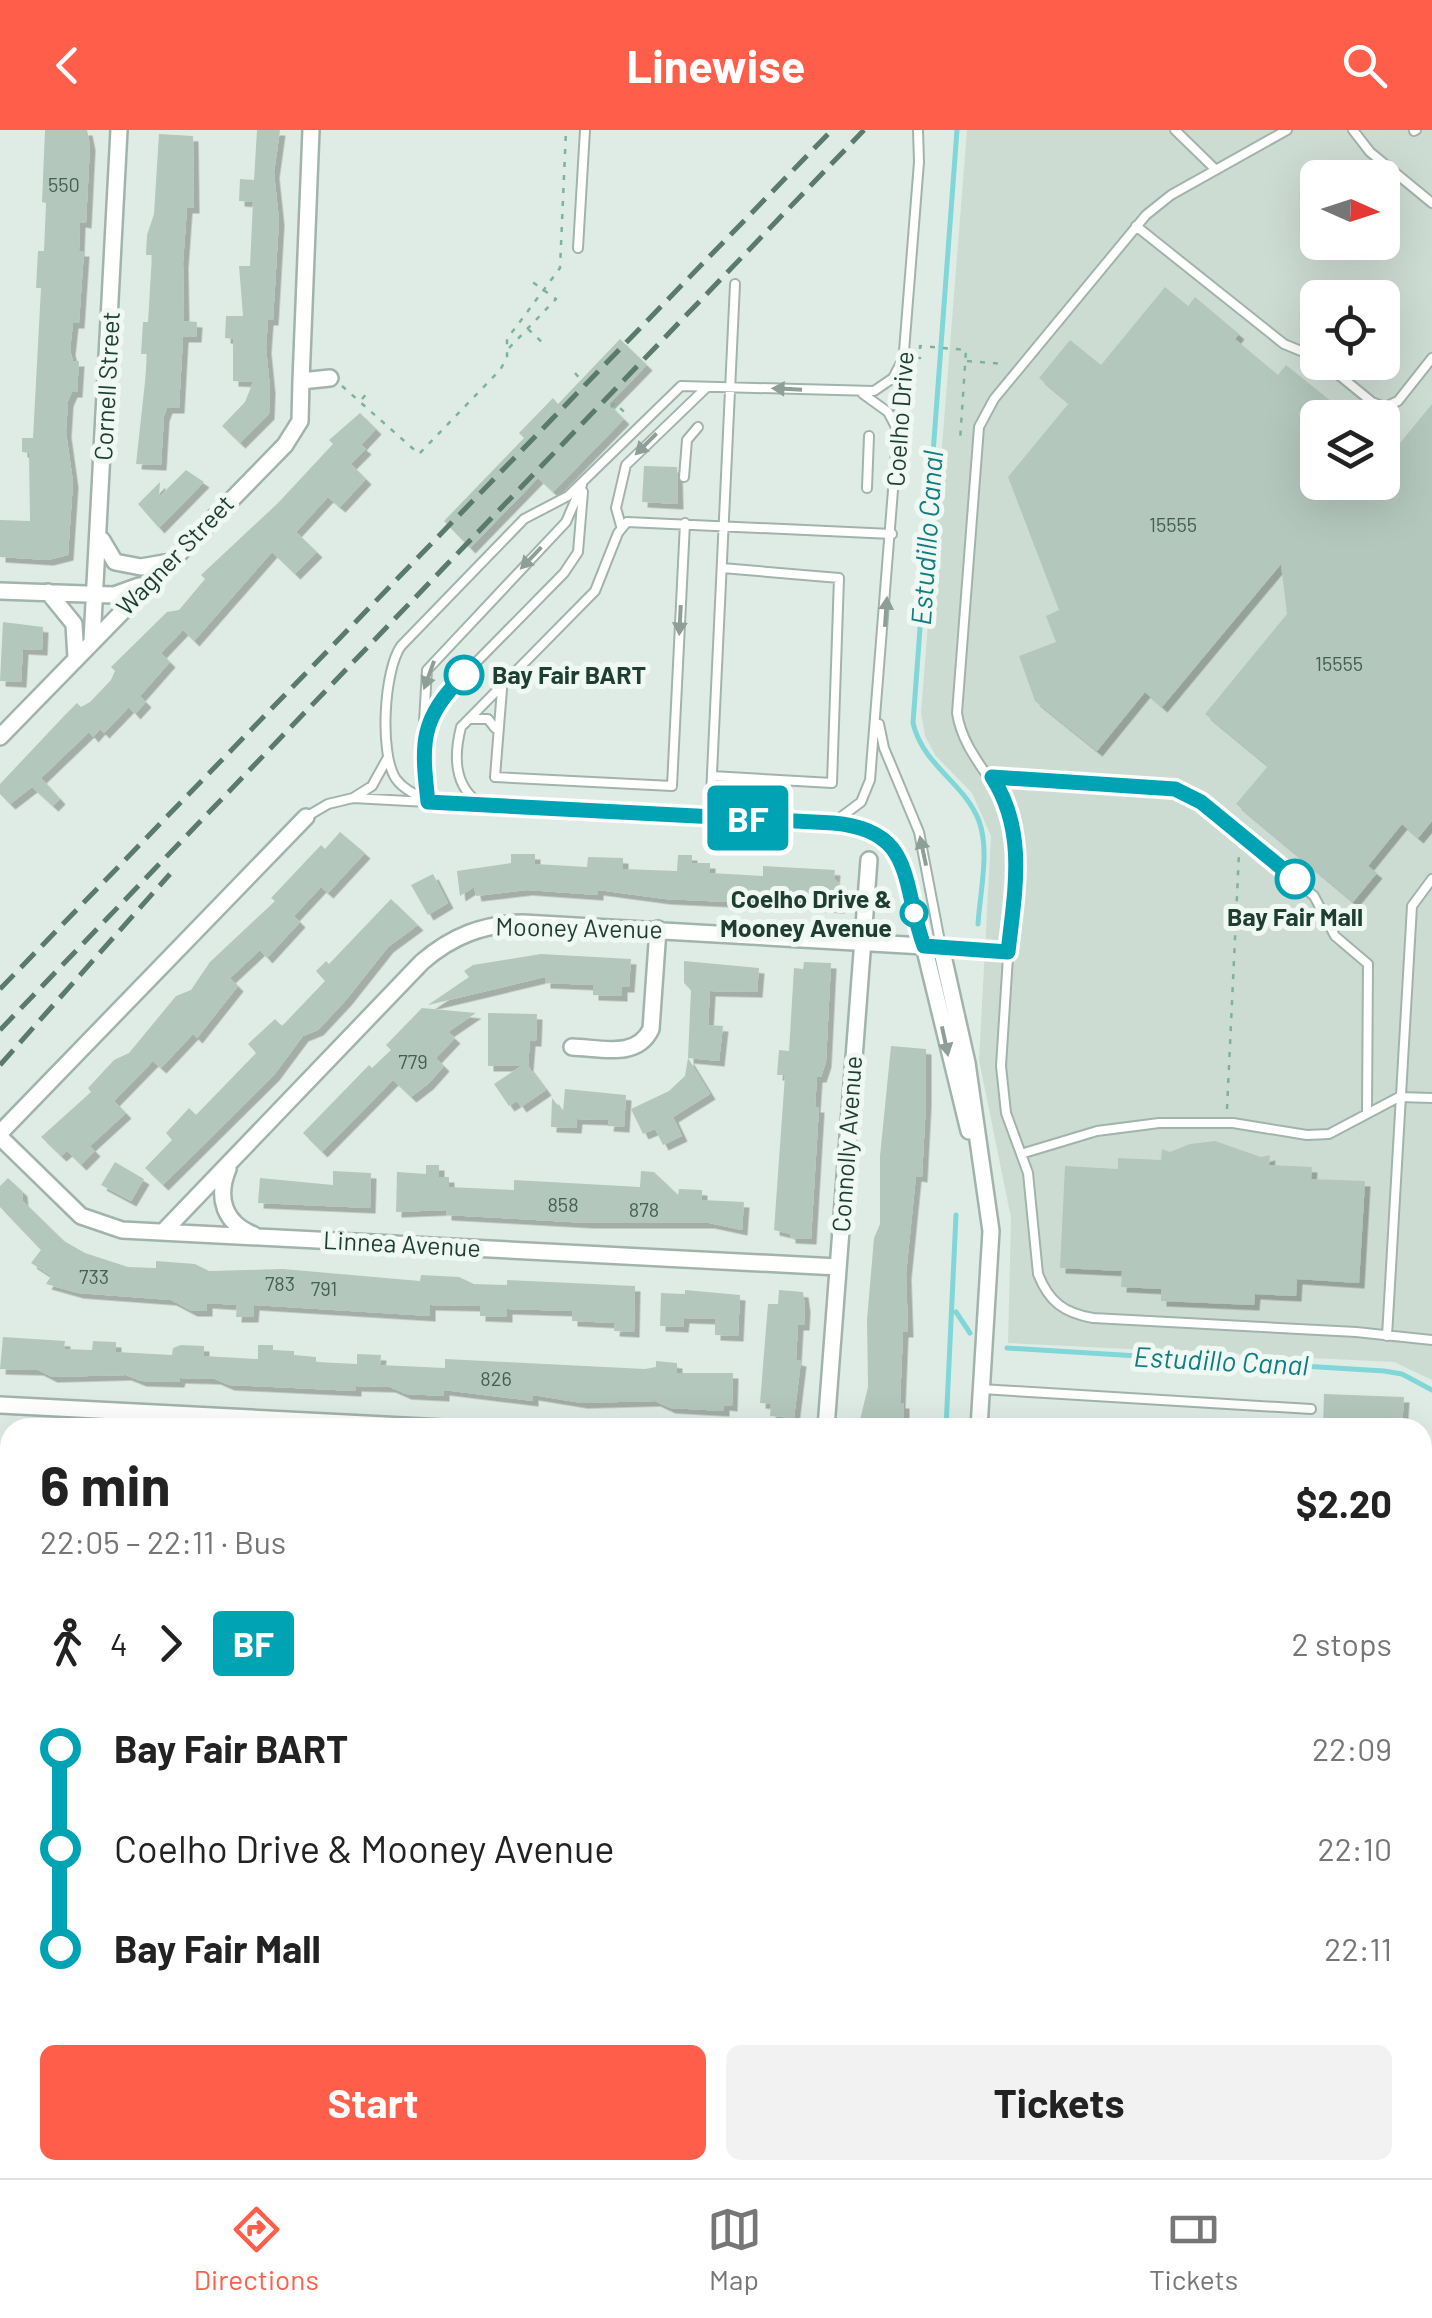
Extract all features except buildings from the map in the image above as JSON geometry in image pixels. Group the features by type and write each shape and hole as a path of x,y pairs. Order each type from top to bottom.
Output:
{"street":[{"name":"Cornell Street","path":"92,641 118,130"},
{"name":"Wagner Street","path":"0,736 146,582 285,444 300,421 311,130"},
{"path":"302,381 330,378"},
{"path":"100,536 115,562 141,567 164,564"},
{"path":"0,591 114,595 146,582"},
{"path":"48,592 74,624 76,658"},
{"path":"0,1135 306,817"},
{"name":"Connolly Avenue","path":"827,1418 869,860"},
{"name":"Mooney Avenue","path":"163,1232 422,962 451,940 503,923 932,946"},
{"path":"572,1047 628,1050 646,1039 651,1029 658,929"},
{"name":"Coelho Drive","path":"932,946 950,1066 985,1189 992,1249 979,1418"},
{"name":"Linnea Avenue","path":"0,1135 81,1216 106,1228 838,1267"},
{"path":"233,1160 222,1184 224,1208 238,1226 258,1237"},
{"path":"0,1405 250,1418"}],"lane":[{"path":"578,248 585,130"},
{"name":"Coelho Drive","path":"833,823 852,811 867,794 878,709 918,130"},
{"path":"1176,130 1216,170"},
{"path":"1287,130 1172,195 1136,226 1016,373 979,427 958,692 962,736 1009,806 1016,832 1001,1082 1006,1112 1024,1153 1032,1195 1038,1274 1053,1302 1065,1311 1093,1318 1432,1340"},
{"path":"1354,130 1370,152 1432,203"},
{"path":"1136,226 1284,344 1300,351"},
{"path":"710,816 735,284"},
{"path":"306,817 372,786 387,759 388,675 397,651 524,519 558,503 583,483 671,391 692,385 858,393 884,387 904,357"},
{"path":"1345,380 1372,402 1385,407 1398,400 1432,358"},
{"path":"483,805 464,792 457,775 459,736 466,720 504,686 595,590 621,526 616,508 626,465 699,392 716,386"},
{"path":"858,393 888,412 899,435"},
{"path":"684,478 687,440 698,428"},
{"path":"867,488 869,436"},
{"path":"428,802 423,738 426,670 566,522 583,483"},
{"path":"423,738 430,716 446,694 564,573 578,552 583,483"},
{"path":"621,526 635,520 892,534"},
{"path":"504,686 498,701 494,777 672,786 684,523"},
{"path":"712,776 832,783 839,578 722,568"},
{"name":"Coelho Drive","path":"878,709 884,748 919,832 932,946"},
{"path":"466,720 488,719 497,732"},
{"path":"387,759 401,785 428,802"},
{"path":"992,777 1162,786 1201,802 1314,896 1335,936 1368,964 1367,1111"},
{"path":"352,798 833,823"},
{"name":"Coelho Drive","path":"833,823 872,829 892,844 932,946"},
{"path":"1388,1336 1412,906 1432,879"},
{"path":"932,946 1008,952"},
{"path":"1024,1153 1118,1128 1222,1122 1306,1136 1329,1134 1400,1097 1432,1098"},
{"path":"982,1389 1311,1409"}],"path":[{"path":"352,393 419,454 500,370 507,338 560,268 566,130"},
{"path":"507,350 556,299 532,282"},
{"path":"527,328 546,346"},
{"path":"924,346 962,350 966,360 960,441"},
{"path":"966,360 1002,362 1016,373"},
{"path":"574,373 581,380"},
{"path":"361,400 368,391"},
{"path":"612,407 615,404 629,417"},
{"path":"1222,1122 1226,1112 1239,851 1248,841"}],"shaded area":[{"path":"967,130 1432,130 1432,1380 1394,1362 1008,1343 1011,1218 979,1060 991,836 972,793 935,755 925,736 921,712"}],"waterway":[{"name":"Estudillo Canal","path":"957,130 913,723 925,751 964,795 979,821 984,858 978,924"},
{"name":"Estudillo Canal","path":"946,1418 956,1215"},
{"name":"Estudillo Canal","path":"956,1312 970,1333"},
{"name":"Estudillo Canal","path":"1007,1348 1384,1371 1402,1374 1432,1390"}],"railway":[{"path":"0,989 832,130"},
{"path":"0,1030 864,130"},
{"path":"0,1065 170,874"}],"bus line":[{"name":"BF","path":"464,675 430,716 423,738 428,802 833,823 872,829 892,844 898,855 924,946 1008,952 1015,899 1016,832 1009,806 992,777 1150,784 1175,789 1201,802 1295,879"}],"place":[{"name":"Bay Fair BART","path":"464,675"},
{"name":"Bay Fair Mall","path":"1295,879"},
{"name":"Coelho Drive & Mooney Avenue","path":"914,913"}]}
